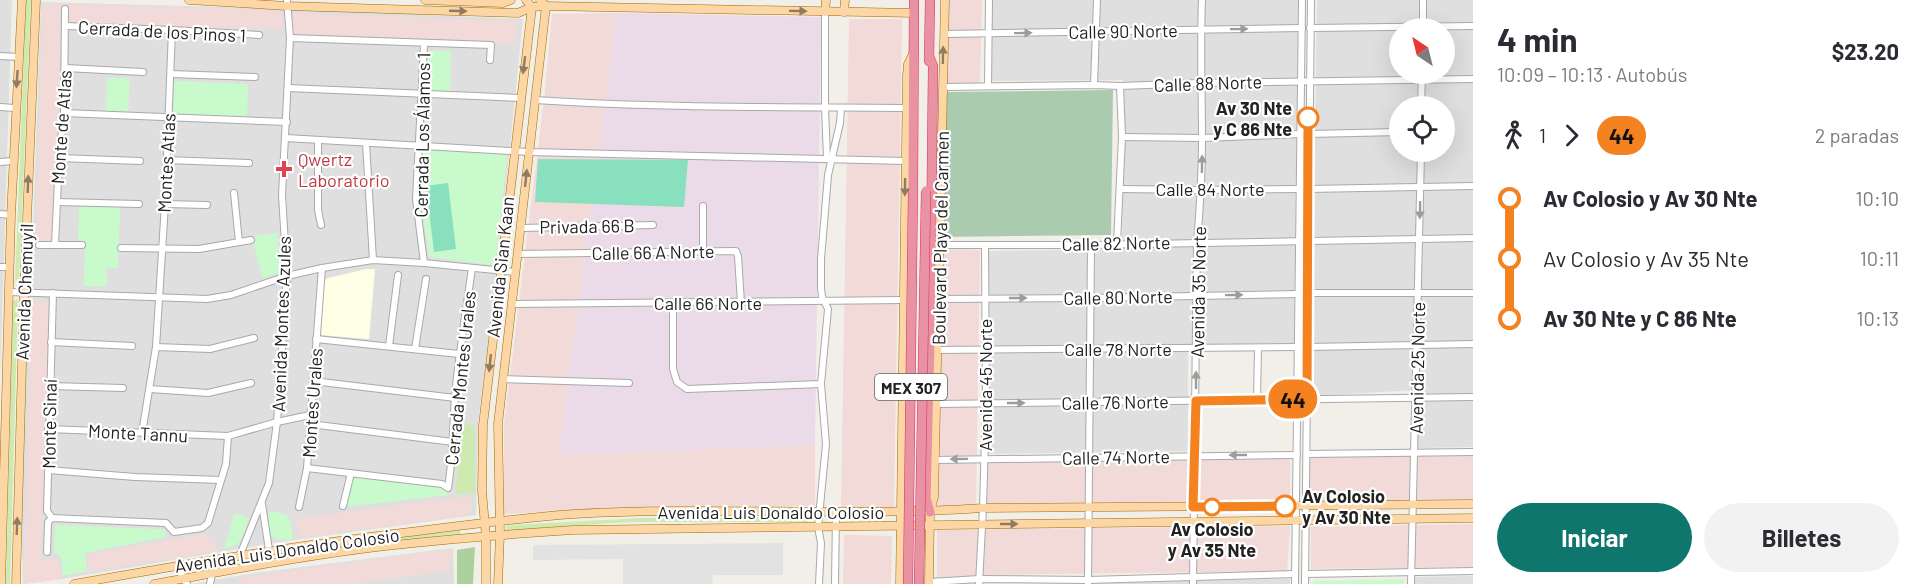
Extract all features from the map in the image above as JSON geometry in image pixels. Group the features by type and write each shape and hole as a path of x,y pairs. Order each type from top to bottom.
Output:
{"highway":[{"name":"MEX 307","path":"908,584 914,0"},
{"name":"MEX 307","path":"919,584 930,0"},
{"path":"929,56 933,66 931,459 926,498 930,512"}],"main road":[{"name":"Avenida Chemuyil","path":"1,584 4,324 9,292 10,214 22,0"},
{"name":"Avenida Chemuyil","path":"16,584 24,292 36,0"},
{"path":"189,0 518,13 529,4 543,3 914,13"},
{"path":"425,0 506,1"},
{"path":"825,12 826,0"},
{"path":"844,12 845,0"},
{"name":"Boulevard Playa del Carmen","path":"931,459 937,404 945,0"},
{"name":"Avenida Sian Kaan","path":"498,584 500,520 498,424 535,100 543,3"},
{"name":"Avenida Sian Kaan","path":"486,584 483,425 529,4"},
{"name":"Boulevard Playa del Carmen","path":"900,584 905,161 908,64 914,52"},
{"path":"902,463 914,470 931,459"},
{"path":"483,475 499,475"},
{"name":"Avenida Luis Donaldo Colosio","path":"74,584 269,550 485,521 574,514 930,512 983,508 1473,504"},
{"path":"930,512 930,583"},
{"name":"Avenida Luis Donaldo Colosio","path":"154,584 185,581 294,559 500,534 625,529 930,527 982,524 1473,518"},
{"path":"292,547 294,559"},
{"path":"257,565 269,550"},
{"path":"900,584 904,580 918,576 930,583"}],"street":[{"path":"988,86 989,0"},
{"path":"1094,85 1097,0"},
{"name":"Avenida 35 Norte","path":"1193,581 1197,242 1202,138 1200,83 1202,0"},
{"path":"1295,584 1302,0"},
{"path":"1305,584 1311,0"},
{"path":"1423,0 1423,18"},
{"name":"Avenida Montes Azules","path":"240,555 269,483 277,422 287,276 282,195 290,38 287,3"},
{"name":"Monte de Atlas","path":"55,245 58,158 64,113 65,9"},
{"path":"825,12 825,108 830,158"},
{"name":"Cerrada de los Pinos 1","path":"66,26 259,35"},
{"path":"1455,27 1473,26"},
{"name":"Calle 90 Norte","path":"944,34 1302,28"},
{"path":"1310,28 1389,28"},
{"name":"Montes Atlas","path":"159,297 172,30"},
{"path":"290,38 491,45 490,60"},
{"name":"Cerrada Los Álamos 1","path":"424,44 416,199 424,263"},
{"path":"0,56 19,57"},
{"path":"65,68 143,72"},
{"path":"171,74 255,77"},
{"name":"Calle 88 Norte","path":"943,87 1120,86 1389,77"},
{"name":"Calle 88 Norte","path":"1455,78 1473,79"},
{"path":"1117,243 1122,137 1120,86"},
{"path":"288,88 520,98"},
{"path":"535,100 624,106 643,104 907,108"},
{"path":"0,107 15,108"},
{"path":"819,584 821,543 818,527 826,444 821,384 828,309 821,288 821,258 830,158 840,123 841,108"},
{"path":"64,113 286,122"},
{"path":"1308,134 1389,132"},
{"path":"1122,137 1202,138 1300,134"},
{"path":"286,138 529,152 905,161"},
{"path":"318,141 318,210 321,225"},
{"path":"366,143 373,260"},
{"path":"58,158 140,161"},
{"path":"166,160 249,163"},
{"path":"0,162 13,162"},
{"name":"Avenida 25 Norte","path":"1412,584 1420,162"},
{"path":"1308,189 1473,186"},
{"name":"Calle 84 Norte","path":"1120,189 1300,189"},
{"path":"234,193 239,242"},
{"path":"57,202 139,204"},
{"path":"165,204 207,205"},
{"path":"703,206 703,250"},
{"path":"0,214 10,214"},
{"name":"Privada 66 B","path":"520,228 652,225"},
{"name":"Calle 82 Norte","path":"940,245 1091,245 1473,238"},
{"path":"121,248 199,249 251,240"},
{"path":"39,245 82,245"},
{"name":"Avenida 45 Norte","path":"979,581 986,403 985,245"},
{"path":"1088,582 1091,245"},
{"name":"Calle 66 A Norte","path":"518,254 736,251 741,303"},
{"path":"9,292 207,299 231,295 287,276 373,260 516,272"},
{"path":"0,267 9,267"},
{"name":"Montes Urales","path":"322,268 307,468 442,484 448,488"},
{"name":"Cerrada Montes Urales","path":"448,488 459,354 472,268"},
{"path":"389,346 398,275"},
{"path":"415,349 426,279"},
{"path":"1307,293 1473,293"},
{"name":"Monte Sinaí","path":"46,552 48,522 52,518 47,510 53,294"},
{"name":"Calle 80 Norte","path":"939,299 1298,294"},
{"path":"142,433 156,347 159,297"},
{"name":"Calle 66 Norte","path":"512,304 903,300"},
{"path":"673,303 674,369 677,382 687,389 821,384"},
{"path":"156,347 210,349 254,338"},
{"path":"316,339 459,354"},
{"path":"51,342 132,346"},
{"path":"1307,346 1473,344"},
{"name":"Calle 78 Norte","path":"938,350 1298,347"},
{"path":"1257,400 1258,348"},
{"path":"503,379 629,383"},
{"path":"313,381 455,398"},
{"path":"150,389 208,393 251,383"},
{"path":"50,386 123,388"},
{"name":"Calle 76 Norte","path":"937,404 1473,397"},
{"name":"Monte Tannu","path":"48,429 228,436 310,415"},
{"path":"310,424 453,442"},
{"path":"52,518 166,523 174,532 202,528 208,523 226,464 228,436"},
{"path":"1307,454 1473,452"},
{"name":"Calle 74 Norte","path":"931,459 1297,455"},
{"path":"299,507 307,468"},
{"path":"48,470 135,477 221,480"},
{"path":"343,506 351,473"},
{"name":"Avenida Montes Azules","path":"261,502 269,550"},
{"path":"835,584 836,513"},
{"path":"176,566 185,581"},
{"path":"1305,574 1473,571"},
{"path":"210,584 212,574"},
{"path":"930,583 1193,581 1295,574"}],"shaded area":[{"path":"0,0 12,0 0,382"},
{"path":"947,0 982,0 980,83 946,83"},
{"path":"991,0 1298,0 1294,343 1188,345 1188,451 983,454 987,251 1122,249 1123,80 991,81"},
{"path":"1317,0 1473,0 1473,447 1417,448 1416,390 1311,396"},
{"path":"41,2 292,9 523,19 498,263 478,424 476,515 280,542 23,584 21,501 23,381 31,284"},
{"path":"43,4 278,10 283,14 282,29 61,25 53,244 35,244"},
{"path":"293,13 516,21 514,44 293,36"},
{"path":"617,13 559,455 815,445 815,506 664,506 504,514 504,424 544,100 552,14"},
{"path":"617,13 821,17 815,445 559,455"},
{"path":"849,19 902,19 894,508 841,508"},
{"path":"1113,90 1111,235 942,237 945,92"},
{"path":"942,249 980,250 976,507 938,507"},
{"path":"366,269 375,269 369,339 321,335 324,281"},
{"path":"31,301 49,301 41,560 59,559 61,579 24,584"},
{"path":"1473,453 1473,500 1308,502 1307,455"},
{"path":"1290,457 1290,505 982,507 983,462"},
{"path":"471,496 471,511 465,516 299,537 296,519"},
{"path":"1473,524 1473,567 1311,569 1311,527"},
{"path":"1290,526 1287,571 980,575 980,584 937,584 937,530"},
{"path":"205,534 220,551 90,571 88,554"},
{"path":"844,535 892,536 891,584 843,584"},
{"path":"783,543 783,575 713,575 712,584 623,584 623,559 533,560 533,545"},
{"path":"453,548 454,584 191,584 255,573"},
{"path":"452,549 449,571 350,584 240,584 239,578"},
{"path":"1473,576 1473,584 1412,584 1412,577"},
{"path":"1290,579 1290,584 1011,584"}],"green space":[{"path":"26,0 31,0 19,281 17,282 15,281"},
{"path":"429,51 451,51 450,93 429,92 425,88 426,56"},
{"path":"107,78 130,78 128,112 106,111"},
{"path":"174,81 248,84 247,117 173,114"},
{"path":"427,150 504,153 507,157 496,259 492,265 431,257 429,254 420,199 421,155"},
{"path":"538,159 688,160 684,207 535,202"},
{"path":"448,183 456,249 434,252 426,186"},
{"path":"79,207 120,207 118,268 107,268 107,286 84,286 85,241 78,240"},
{"path":"277,233 281,269 279,273 262,278 252,236"},
{"path":"18,299 10,584 6,584 13,302"},
{"path":"460,424 475,425 475,493 456,494"},
{"path":"354,475 437,484 447,491 448,495 344,507 351,477"},
{"path":"269,511 286,514 290,521 293,539 279,539 271,535 268,525"},
{"path":"235,513 249,518 244,534 236,545 224,548"},
{"path":"808,517 810,520 808,522 631,522 507,530 506,528 512,525 641,518"},
{"path":"55,525 159,529 165,530 166,537 85,553 87,571 63,576 61,557 54,552"},
{"path":"459,529 460,534 301,554 299,552 300,549"},
{"path":"475,547 473,584 457,584 457,550"},
{"path":"1404,579 1404,584 1313,584 1313,581"}],"bus line":[{"name":"44","path":"1285,506 1193,507 1196,401 1307,399 1308,118"}],"place":[{"name":"Av 30 Nte y C 86 Nte","path":"1308,118"},
{"name":"Qwertz Laboratorio","path":"284,169"},
{"name":"Av Colosio y Av 30 Nte","path":"1285,506"},
{"name":"Av Colosio y Av 35 Nte","path":"1212,507"}]}
